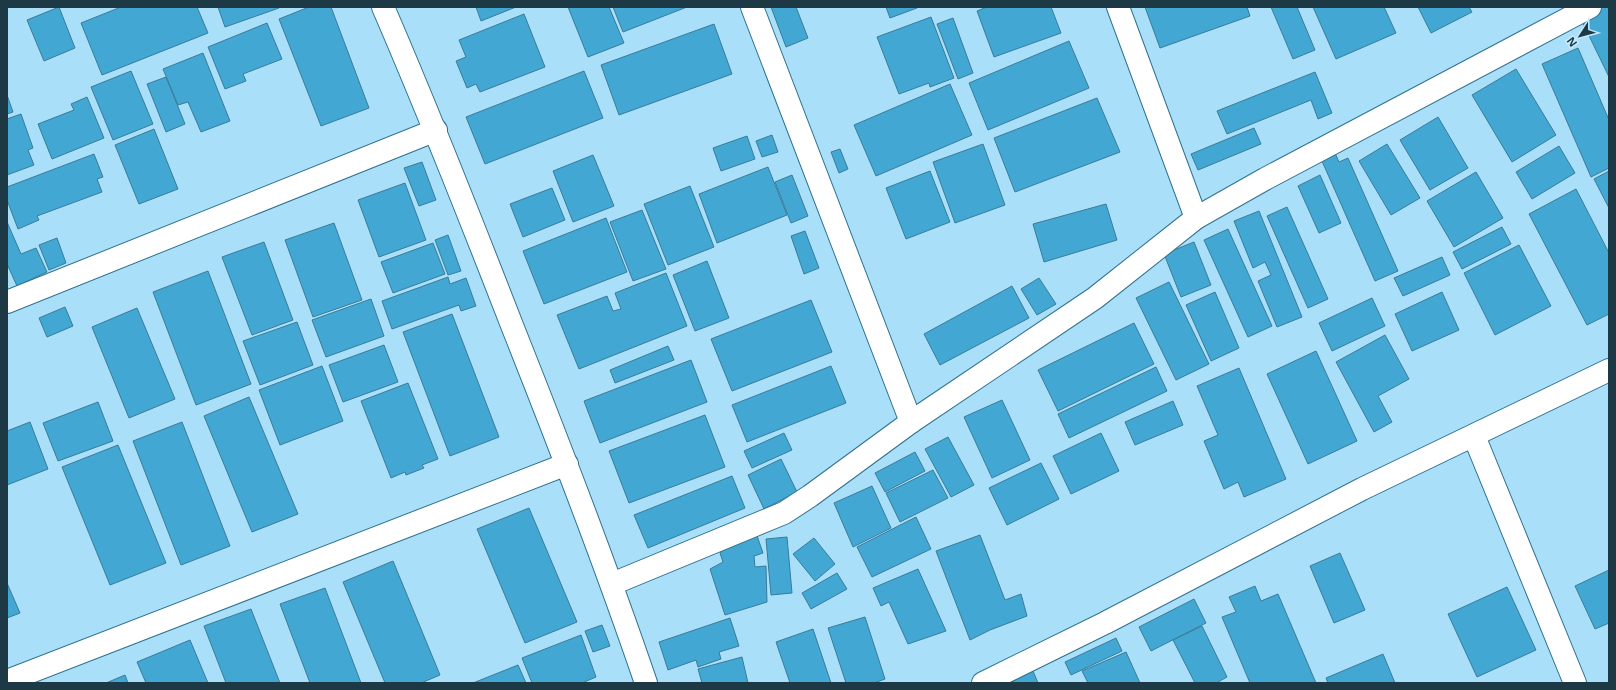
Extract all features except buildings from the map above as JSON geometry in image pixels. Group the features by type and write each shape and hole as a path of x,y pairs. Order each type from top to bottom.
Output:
{"street":[{"path":"383,7 436,130 567,464 612,584 646,683"},
{"path":"752,7 911,422"},
{"path":"1118,7 1196,218"},
{"path":"612,584 784,513 810,496 911,422 1096,298 1196,218 1265,179 1590,7"},
{"path":"7,302 436,130"},
{"path":"983,683 1105,623 1362,490 1609,370"},
{"path":"1474,436 1575,683"},
{"path":"7,681 567,464"}]}
